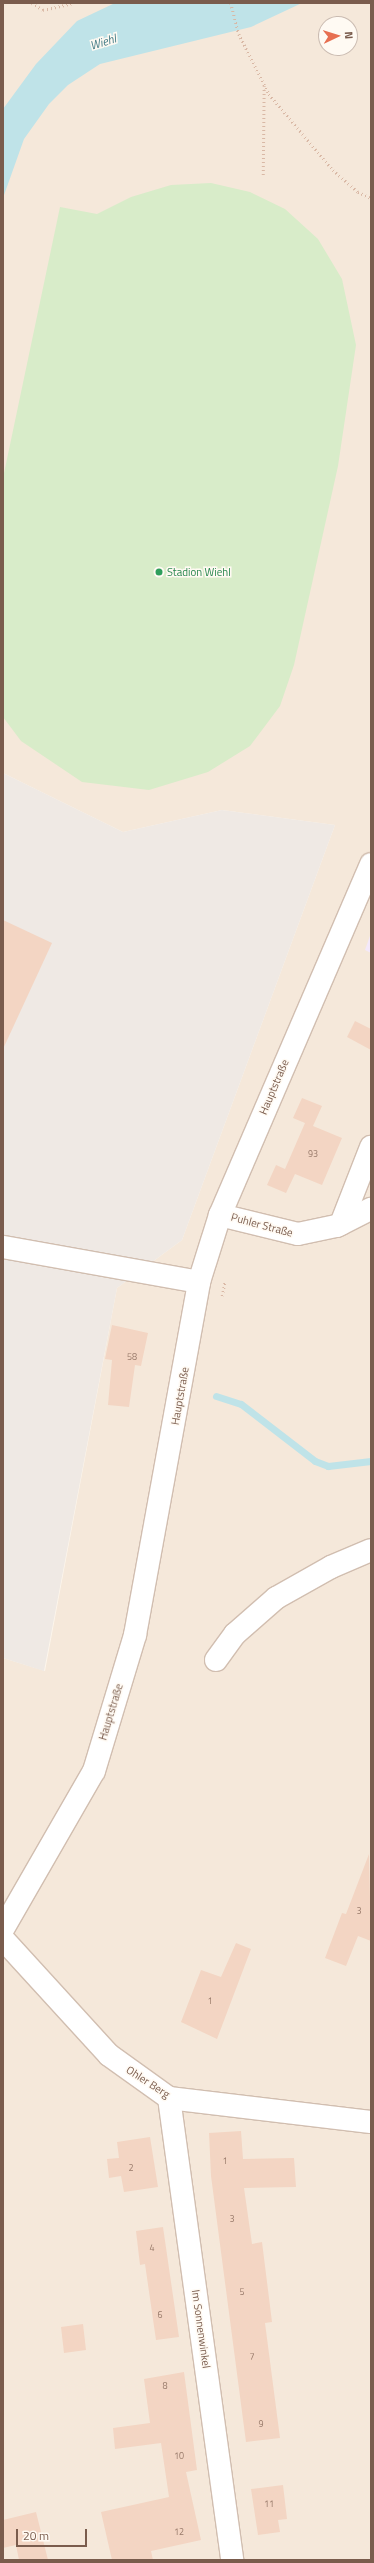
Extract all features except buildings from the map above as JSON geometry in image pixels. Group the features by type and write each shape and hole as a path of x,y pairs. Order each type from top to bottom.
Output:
{"street":[{"name":"Hauptstraße","path":"3,1929 94,1771 135,1635 199,1282 220,1214 371,864"},
{"path":"341,1224 371,1147"},
{"name":"Puhler Straße","path":"220,1214 298,1234 341,1224 371,1209"},
{"path":"3,1247 199,1282"},
{"path":"216,1660 235,1634 276,1598 331,1567 371,1550"},
{"name":"Ohler Berg","path":"3,1939 109,2055 169,2098 371,2122"},
{"name":"Im Sonnenwinkel","path":"169,2098 232,2560"}],"path":[{"path":"32,3 43,10 74,3"},
{"path":"231,3 239,34 269,94 333,170 358,192 371,198"},
{"path":"263,175 264,83"}],"shaded area":[{"path":"3,3 371,3 371,2560 3,2560 3,1658 45,1671 117,1288 182,1240 335,825 222,810 123,832 3,773"},
{"path":"3,773 123,832 222,810 335,825 182,1240 117,1288 44,1671 3,1658"},
{"path":"371,933 371,953 365,950"}],"green space":[{"name":"Stadion Wiehl","path":"211,183 250,192 285,209 318,239 342,279 356,345 338,466 294,665 280,706 250,746 208,772 149,790 82,782 21,741 3,717 3,478 60,207 97,214 131,197 171,185"}],"water":[{"name":"Wiehl","path":"115,3 302,3 251,27 100,64 68,85 49,104 24,139 3,198 3,109 36,64 77,21"}],"waterway":[{"path":"216,1396 241,1404 315,1461 328,1466 371,1461"}],"place":[{"name":"Stadion Wiehl","path":"159,572"}]}
